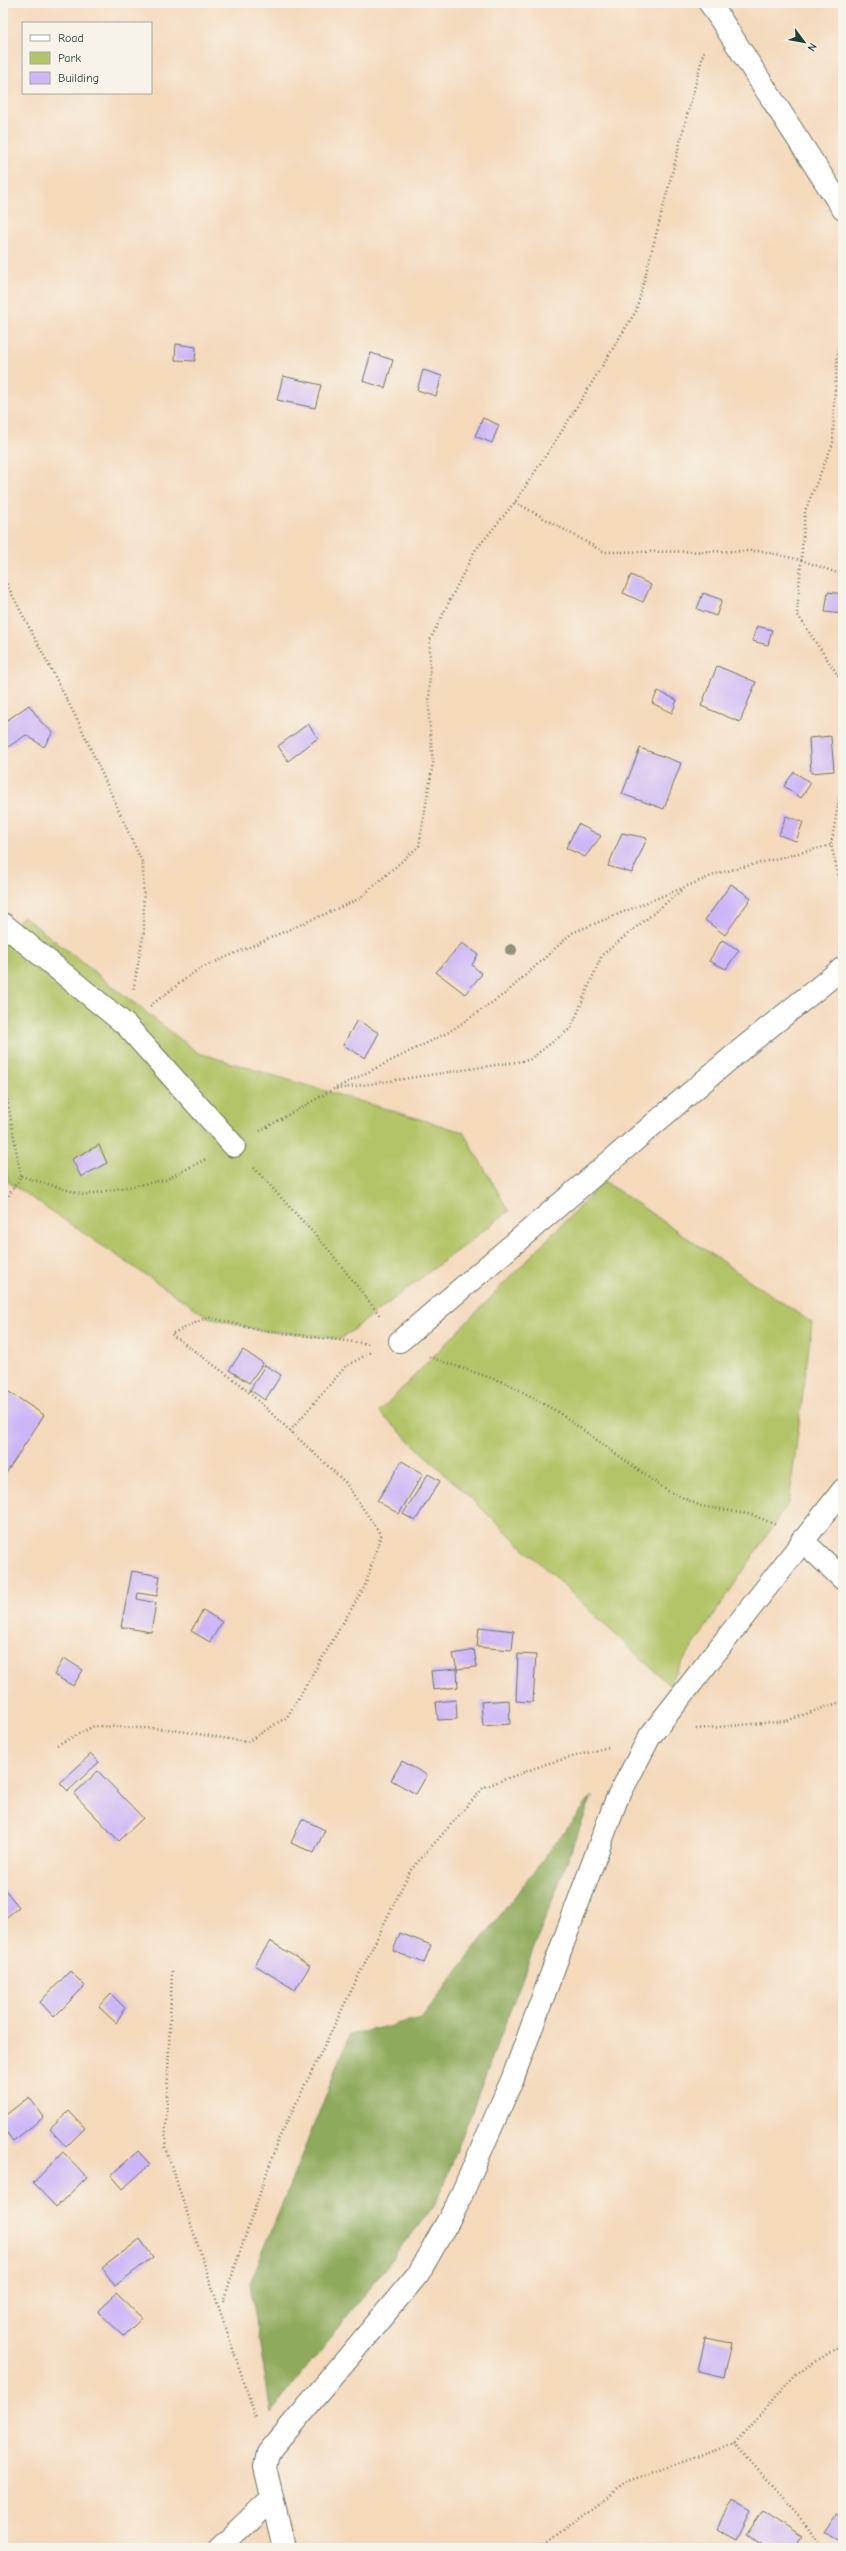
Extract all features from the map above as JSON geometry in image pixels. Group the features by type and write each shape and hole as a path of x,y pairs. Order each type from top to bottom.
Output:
{"street":[{"path":"717,5 843,209"},
{"path":"3,924 126,1024 234,1146"},
{"path":"400,1342 732,1058 843,968"},
{"path":"284,2548 271,2499 265,2467 268,2453 418,2274 456,2207 482,2153 512,2080 616,1801 650,1736 802,1540 843,1490"},
{"path":"802,1540 843,1579"},
{"path":"219,2548 271,2499"}],"path":[{"path":"126,1024 198,970 359,899 419,846 433,763 429,719 430,640 474,552 515,502 562,431 636,311 717,5"},
{"path":"843,286 834,402 833,443 805,511 797,614 843,683"},
{"path":"515,502 604,552 762,551 801,560 843,575"},
{"path":"3,577 79,723 143,864 144,931 126,1024"},
{"path":"843,776 831,845 843,893"},
{"path":"21,1176 84,1195 165,1180 234,1146 332,1090 449,1032 506,993 572,933 719,873 831,845"},
{"path":"332,1090 529,1060 571,1028 602,955 684,888"},
{"path":"3,1076 21,1176 3,1204"},
{"path":"234,1146 328,1249 400,1342 437,1361 509,1384 558,1412 666,1490 702,1506 753,1515 784,1528 802,1540"},
{"path":"57,1745 94,1726 168,1729 247,1742 287,1717 365,1586 381,1535 345,1482 240,1384 171,1334 208,1317 259,1330 364,1342 379,1348"},
{"path":"290,1431 345,1366 379,1348 400,1342"},
{"path":"223,2302 278,2140 410,1871 484,1787"},
{"path":"172,1971 165,2147 268,2453"},
{"path":"540,2548 628,2481 734,2444 796,2374 843,2344"},
{"path":"734,2444 808,2527 822,2548"}],"green space":[{"path":"23,916 198,1053 463,1132 509,1211 341,1339 259,1330 208,1317 8,1182 3,1153 3,941"},
{"path":"604,1181 812,1323 789,1502 668,1684 379,1412"},
{"path":"592,1796 437,2202 271,2413 250,2284 350,2035 421,2018"}],"building":[{"path":"176,344 196,347 195,361 175,360"},
{"path":"371,353 393,360 385,388 363,381"},
{"path":"423,370 442,376 436,396 417,390"},
{"path":"283,376 321,385 315,408 277,400"},
{"path":"483,418 499,425 492,443 475,436"},
{"path":"631,575 651,585 643,602 623,593"},
{"path":"828,592 843,594 843,614 825,612"},
{"path":"703,593 722,600 716,616 697,609"},
{"path":"757,626 772,630 768,645 752,641"},
{"path":"717,666 756,682 740,722 701,706"},
{"path":"658,691 677,700 672,713 652,703"},
{"path":"29,705 42,723 53,732 44,747 26,735 8,747 3,739 3,723"},
{"path":"308,724 318,738 288,761 278,746"},
{"path":"831,736 834,771 811,773 809,738"},
{"path":"640,748 681,763 664,809 622,794"},
{"path":"794,772 811,783 801,798 784,786"},
{"path":"786,816 803,822 796,841 779,835"},
{"path":"578,824 601,836 585,857 566,848"},
{"path":"622,833 647,838 632,873 608,866"},
{"path":"731,884 751,898 725,935 705,920"},
{"path":"722,940 739,950 726,969 709,961"},
{"path":"462,943 478,954 472,965 482,974 465,994 436,972"},
{"path":"357,1020 379,1033 365,1058 343,1045"},
{"path":"99,1145 107,1163 81,1177 72,1159"},
{"path":"243,1350 263,1363 249,1383 229,1370"},
{"path":"265,1365 281,1375 265,1400 250,1390"},
{"path":"3,1388 44,1415 3,1478"},
{"path":"402,1461 423,1474 399,1514 377,1501"},
{"path":"428,1474 440,1481 415,1521 403,1514"},
{"path":"132,1571 160,1576 157,1596 138,1593 137,1599 156,1603 151,1632 121,1627"},
{"path":"203,1610 222,1622 210,1642 191,1631"},
{"path":"479,1627 514,1631 512,1650 477,1647"},
{"path":"474,1650 477,1667 457,1669 453,1654"},
{"path":"518,1654 536,1655 533,1702 516,1701"},
{"path":"64,1658 83,1670 73,1686 54,1675"},
{"path":"457,1669 458,1687 433,1690 431,1671"},
{"path":"456,1700 457,1719 438,1720 436,1702"},
{"path":"509,1700 510,1724 483,1726 481,1702"},
{"path":"91,1754 99,1762 68,1791 60,1783"},
{"path":"402,1761 427,1775 416,1794 391,1780"},
{"path":"98,1771 143,1818 119,1841 74,1794"},
{"path":"302,1819 325,1830 314,1853 291,1843"},
{"path":"5,1890 19,1907 3,1920 3,1892"},
{"path":"400,1933 431,1945 424,1963 393,1951"},
{"path":"270,1941 310,1966 295,1990 255,1965"},
{"path":"70,1971 85,1986 54,2017 40,2002"},
{"path":"111,1994 125,2008 116,2023 99,2007"},
{"path":"29,2097 44,2117 13,2141 3,2128 3,2117"},
{"path":"69,2111 85,2128 66,2147 50,2129"},
{"path":"138,2151 150,2164 123,2189 111,2175"},
{"path":"63,2152 87,2177 56,2207 33,2183"},
{"path":"140,2239 153,2257 115,2286 102,2268"},
{"path":"116,2293 142,2318 124,2336 98,2312"},
{"path":"705,2338 732,2343 724,2378 698,2372"},
{"path":"732,2500 751,2511 737,2539 717,2528"},
{"path":"763,2510 803,2536 795,2548 767,2548 746,2534"},
{"path":"836,2514 843,2518 843,2542 825,2531"}]}
